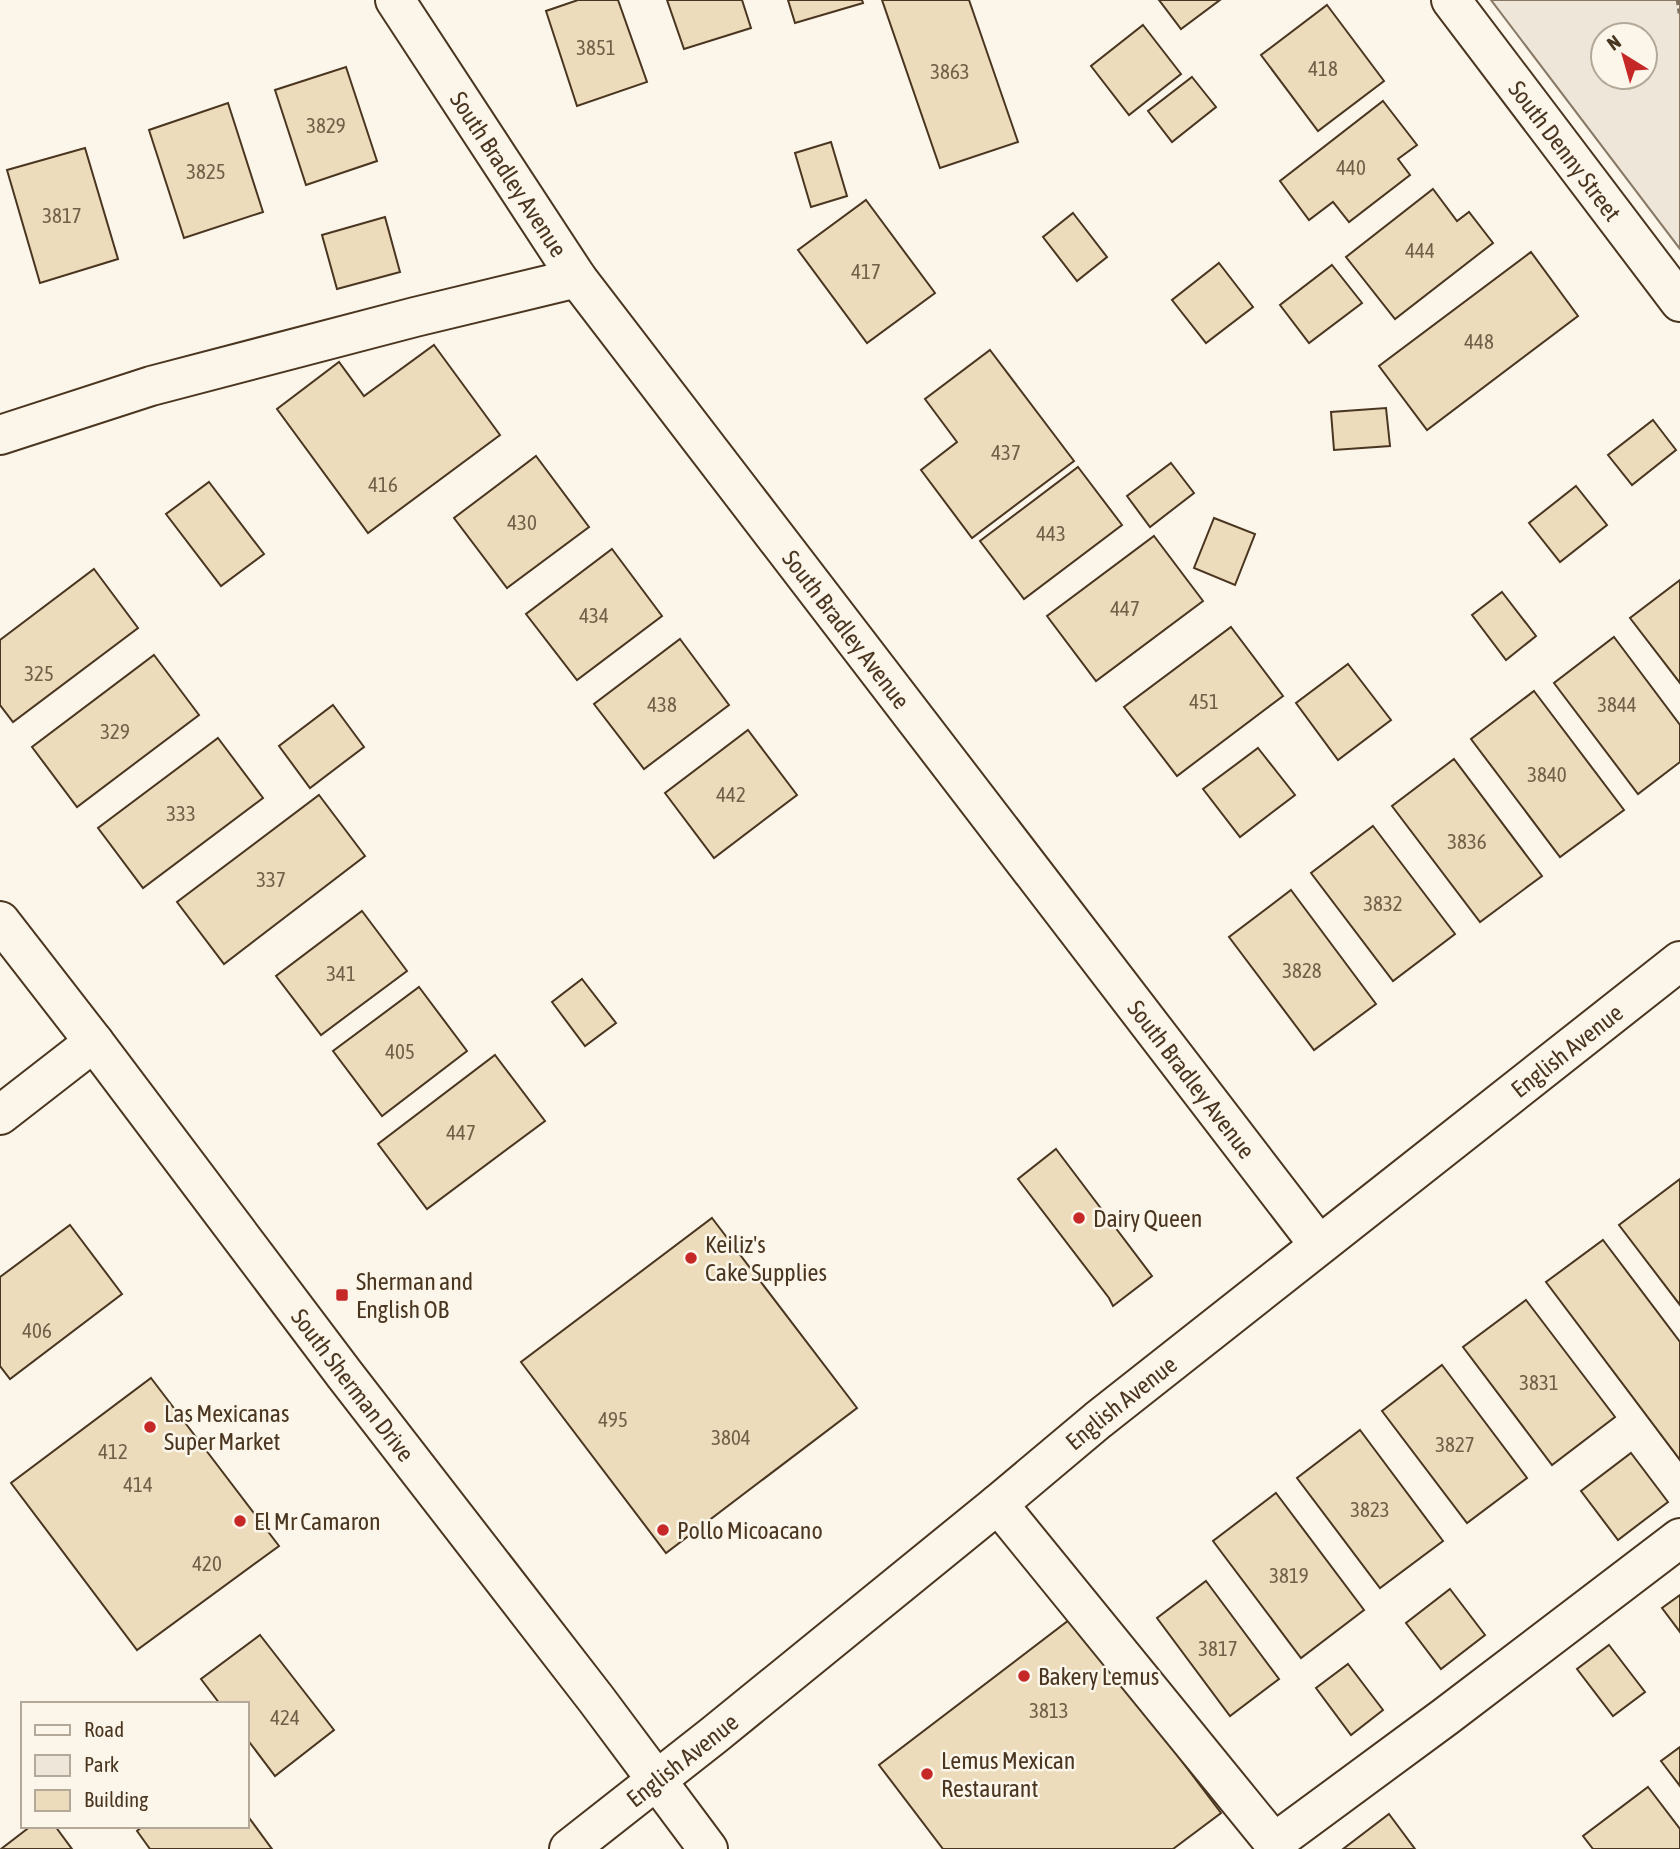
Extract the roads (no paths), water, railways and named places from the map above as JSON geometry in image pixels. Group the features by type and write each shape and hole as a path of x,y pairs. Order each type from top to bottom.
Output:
{"main road":[{"name":"South Bradley Avenue","path":"395,0 577,278 1319,1245"},
{"name":"South Denny Street","path":"1451,0 1680,302"},
{"path":"0,435 152,386 415,317 577,278"},
{"name":"South Sherman Drive","path":"0,921 708,1849"},
{"name":"English Avenue","path":"569,1849 998,1504 1098,1420 1680,961"},
{"path":"0,1115 94,1042"},
{"path":"998,1504 1277,1846 1680,1538"}],"place":[{"name":"Dairy Queen","path":"1079,1218"},
{"name":"Keiliz's Cake Supplies","path":"691,1258"},
{"name":"Sherman and English OB","path":"342,1295"},
{"name":"Las Mexicanas Super Market","path":"150,1427"},
{"name":"El Mr Camaron","path":"240,1521"},
{"name":"Pollo Micoacano","path":"663,1530"},
{"name":"Bakery Lemus","path":"1024,1676"},
{"name":"Lemus Mexican Restaurant","path":"927,1774"}]}
